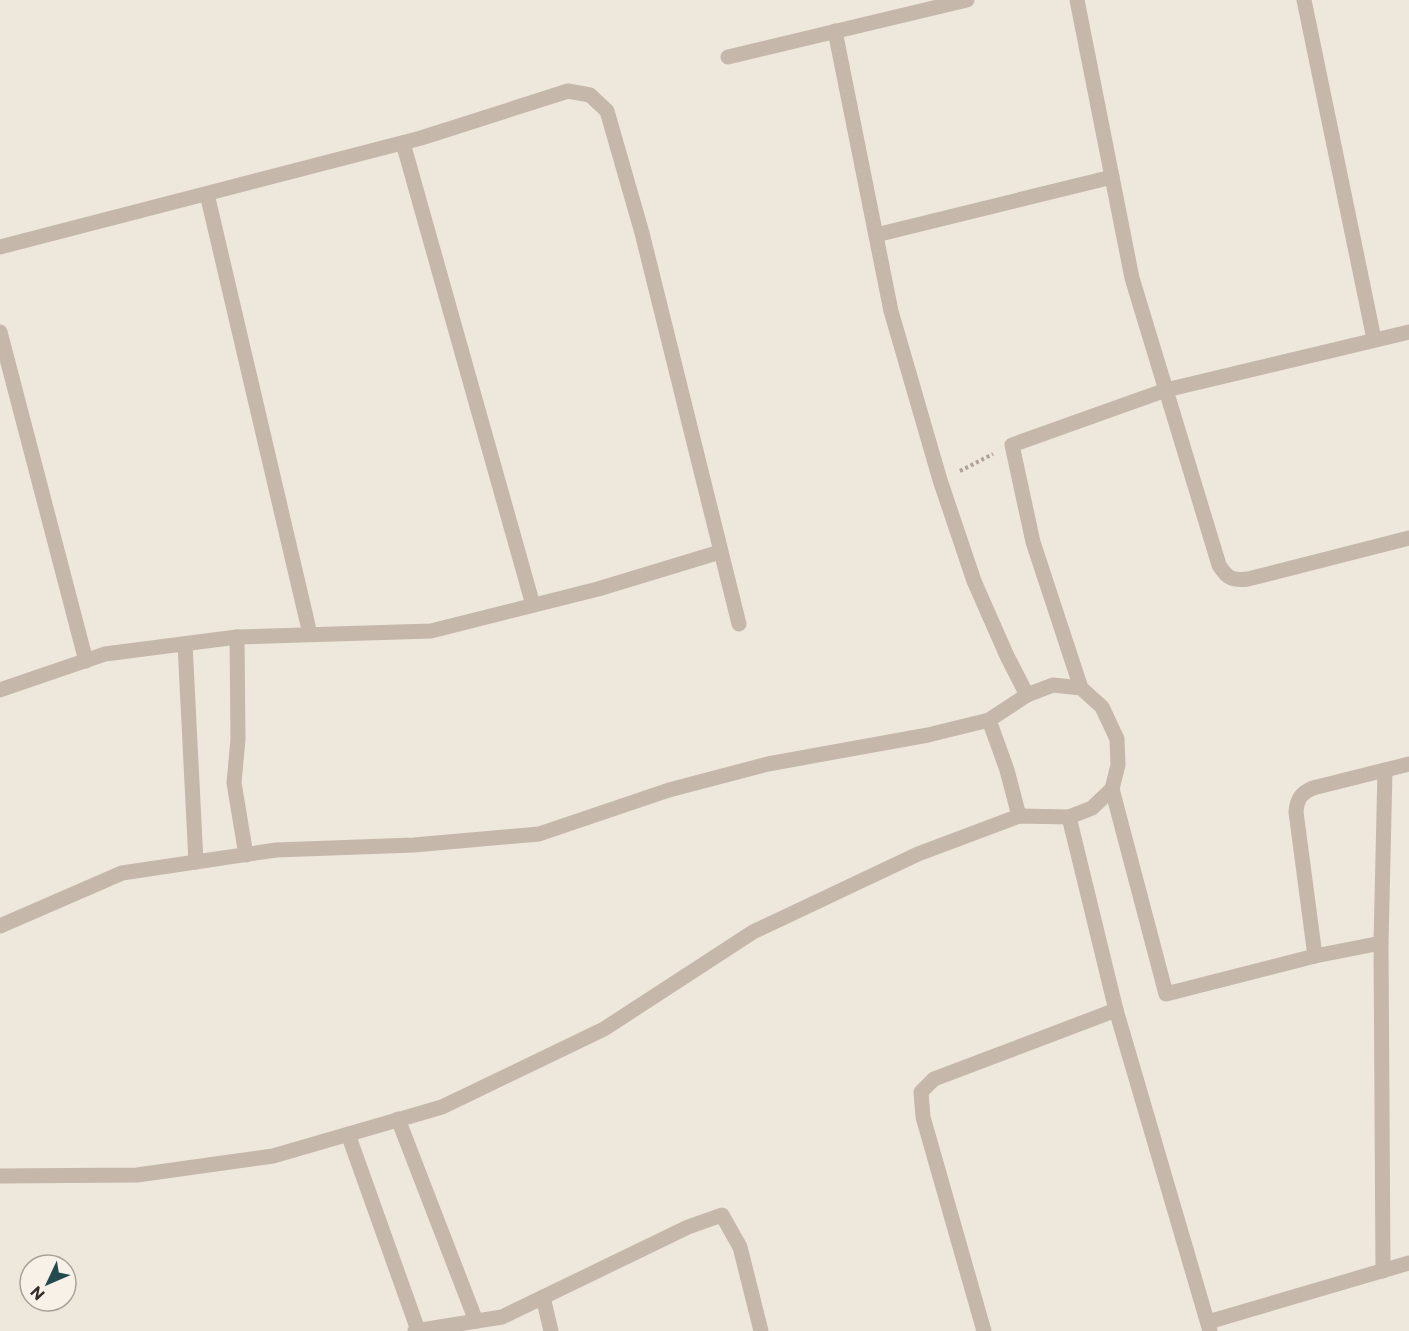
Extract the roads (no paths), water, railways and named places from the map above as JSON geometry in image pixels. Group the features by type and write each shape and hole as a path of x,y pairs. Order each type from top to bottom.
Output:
{"street":[{"path":"728,57 967,0"},
{"path":"1077,0 1132,278 1219,565 1225,575 1236,580 1248,579 1409,538"},
{"path":"1304,0 1374,339"},
{"path":"835,31 891,311 940,480 974,581 1007,656 1027,694"},
{"path":"0,247 403,143 568,91 590,96 607,111 642,233 739,624"},
{"path":"403,143 533,605"},
{"path":"876,235 1112,177"},
{"path":"207,194 310,634"},
{"path":"0,332 86,661"},
{"path":"1381,943 1315,956 1166,994 1112,789 1118,765 1117,739 1102,707 1081,688 1033,542 1012,445 1166,390 1409,332"},
{"path":"0,690 105,654 237,637 431,631 598,589 720,552"},
{"path":"237,637 238,739 234,783 246,855"},
{"path":"185,645 196,862"},
{"path":"0,926 122,873 276,850 414,845 540,834 669,790 768,764 928,735 989,720 1027,694 1053,685 1081,688"},
{"path":"989,720 1007,770 1019,816"},
{"path":"1315,956 1296,812 1297,801 1303,792 1313,788 1409,764"},
{"path":"1383,1271 1381,943 1385,770"},
{"path":"0,1176 136,1175 273,1156 441,1107 604,1029 753,932 918,854 1019,816 1069,817 1092,808 1112,789"},
{"path":"1069,817 1116,1010 1209,1326 1409,1263"},
{"path":"984,1331 923,1117 921,1092 934,1079 1116,1010"},
{"path":"398,1119 476,1321"},
{"path":"348,1134 417,1331 502,1317 688,1227 722,1215 740,1247 761,1331"},
{"path":"543,1297 551,1331"}]}
